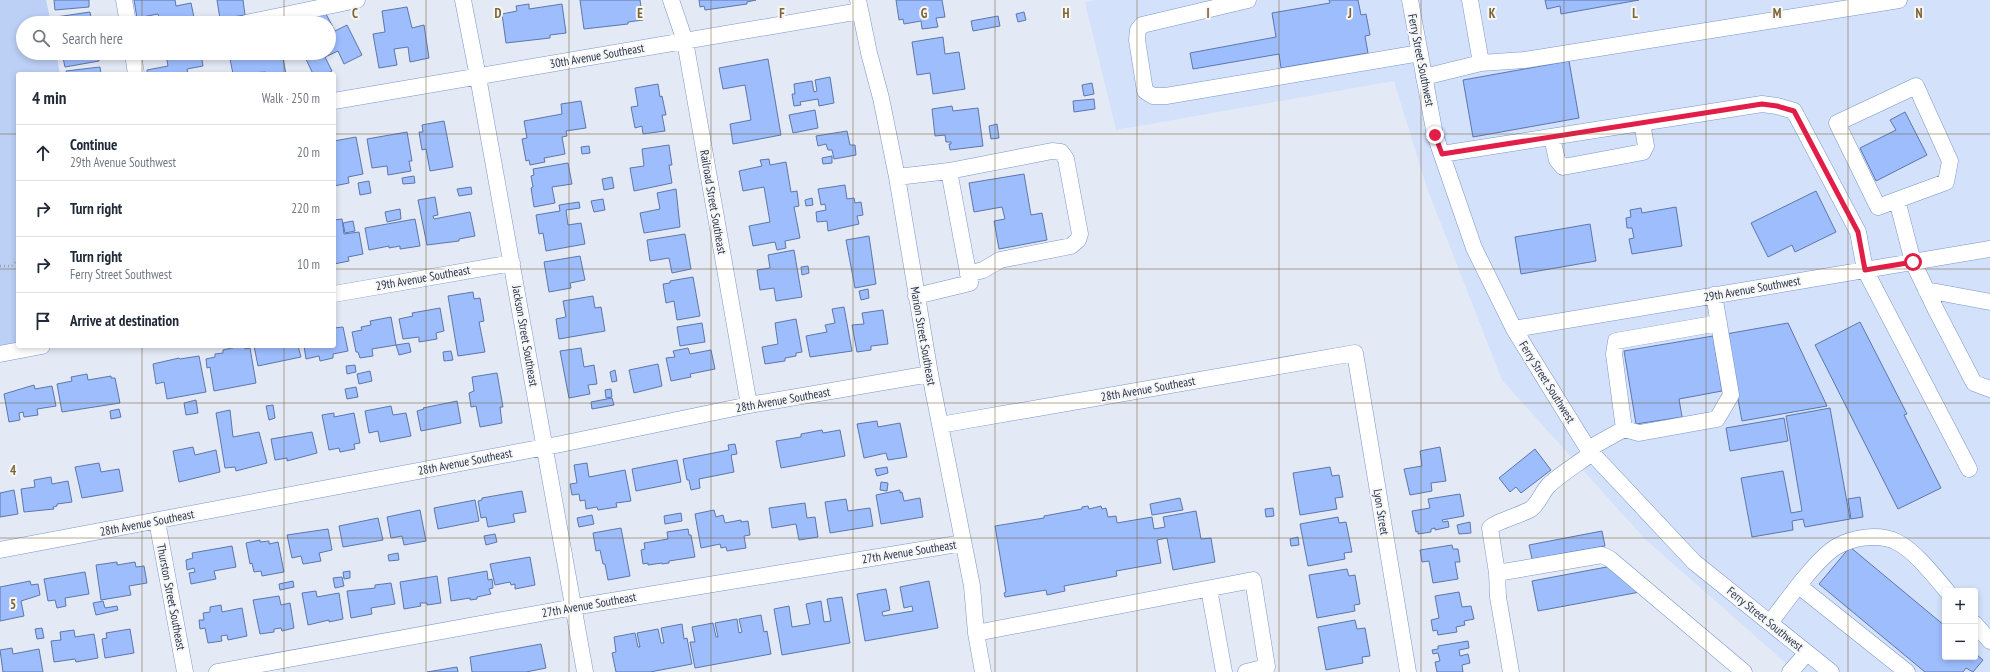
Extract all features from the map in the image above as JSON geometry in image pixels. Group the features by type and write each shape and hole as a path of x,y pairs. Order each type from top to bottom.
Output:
{"street":[{"path":"124,0 127,16"},
{"path":"280,16 357,0"},
{"name":"Jackson Street Southeast","path":"463,0 512,263 585,672"},
{"name":"Railroad Street Southeast","path":"671,0 685,41 749,405"},
{"path":"1248,0 1142,25 1138,30 1137,40 1145,91 1153,96 1166,96 1420,53"},
{"name":"Ferry Street Southwest","path":"1410,0 1435,135 1474,248 1514,329 1590,451 1694,562 1831,672"},
{"path":"1470,0 1481,63"},
{"path":"1424,77 1481,63 1524,60 1899,0"},
{"name":"30th Avenue Southeast","path":"336,101 685,41 859,6"},
{"name":"Marion Street Southeast","path":"859,6 868,53 881,98 897,177 930,374 972,586 976,633 983,672"},
{"path":"134,60 136,72"},
{"path":"1916,86 1950,161 1946,182 1897,200 1878,207 1837,123 1916,86"},
{"path":"1442,154 1762,104 1777,106 1794,111 1858,232 1865,270 1969,469"},
{"path":"1552,136 1558,160 1563,166 1643,152 1646,146 1642,123"},
{"path":"897,177 949,171 1052,151 1061,152 1066,159 1080,234 1078,240 1071,246 1000,260 983,270 968,274"},
{"path":"916,296 970,283 949,171"},
{"path":"1897,200 1913,262 1926,290 1974,383 1990,389"},
{"name":"29th Avenue Southwest","path":"1514,329 1990,249"},
{"name":"29th Avenue Southeast","path":"336,294 512,263"},
{"path":"1926,290 1990,302"},
{"path":"1511,672 1498,596 1497,573 1490,528 1492,525 1508,520 1538,503 1549,485 1590,451 1624,429 1639,432 1717,419 1731,395 1714,295"},
{"path":"1624,429 1614,354 1616,341 1719,323"},
{"path":"0,354 32,348"},
{"name":"28th Avenue Southeast","path":"940,425 1355,353"},
{"name":"Lyon Street","path":"1355,353 1408,672"},
{"name":"28th Avenue Southeast","path":"0,550 544,447 749,405 930,374"},
{"name":"Thurston Street Southeast","path":"157,521 186,672"},
{"path":"1770,622 1818,562 1835,547 1852,540 1885,537 1898,542 1911,552 1944,588"},
{"name":"27th Avenue Southeast","path":"216,672 574,607 963,543"},
{"path":"1497,573 1602,555 1610,559 1666,605 1744,672"},
{"path":"976,633 1253,580 1267,667 1246,672"},
{"path":"1799,586 1907,672"},
{"path":"1209,589 1224,672"},
{"path":"1978,627 1990,641"},
{"path":"1790,672 1807,652"}],"path":[{"path":"0,266 12,266 16,261"}],"shaded area":[{"path":"0,0 46,0 49,16 16,16 16,60 57,60 60,72 16,72 16,347 0,354"},
{"path":"1095,0 1990,0 1990,672 1796,672 1645,539 1502,380 1427,188 1394,81 1116,130 1085,2"}],"building":[{"path":"54,0 89,0 89,7 55,10"},
{"path":"134,0 175,0 176,6 191,3 194,16 158,16 158,14 137,16"},
{"path":"217,0 243,0 245,15 220,16"},
{"path":"580,0 640,0 643,20 628,22 628,24 584,29"},
{"path":"699,0 756,0 747,2 747,4 705,10 704,6 700,7"},
{"path":"896,0 942,0 945,17 936,18 938,27 922,29 921,21 904,24 903,19 899,20"},
{"path":"1329,0 1358,0 1361,15 1366,14 1370,35 1365,36 1368,53 1281,68 1279,54 1193,69 1190,53 1276,37 1272,13 1330,3"},
{"path":"1545,0 1639,0 1561,14 1560,6 1547,9"},
{"path":"529,4 529,9 562,4 566,33 550,35 550,38 506,43 502,14 517,11 516,6"},
{"path":"407,7 412,28 424,25 429,58 410,62 408,47 394,49 397,65 379,68 373,34 385,32 382,11"},
{"path":"90,12 91,16 63,16"},
{"path":"325,12 327,16 317,16"},
{"path":"1024,12 1026,20 1018,22 1016,14"},
{"path":"998,16 1000,26 973,31 971,21"},
{"path":"347,25 362,55 344,64 338,51 336,52 336,30"},
{"path":"943,37 945,54 959,52 965,89 933,94 930,73 917,75 912,42"},
{"path":"768,59 781,135 733,144 730,124 751,120 745,85 723,89 719,68"},
{"path":"64,60 99,60 99,61 65,67"},
{"path":"167,60 202,60 203,66 187,69 188,72 147,72 147,70 168,66"},
{"path":"230,60 283,60 286,72 266,72 233,72"},
{"path":"306,60 326,60 332,71 330,72 312,72"},
{"path":"1569,61 1579,118 1473,137 1463,80"},
{"path":"100,67 101,72 66,72"},
{"path":"830,77 834,103 819,106 818,99 800,102 801,105 794,106 792,94 795,94 794,84 812,81 814,92 817,91 815,80"},
{"path":"1092,83 1094,94 1084,96 1082,85"},
{"path":"658,84 660,97 662,96 666,115 662,115 665,131 643,134 642,126 635,128 631,107 638,106 635,88"},
{"path":"1094,99 1095,109 1074,112 1073,101"},
{"path":"581,101 586,128 566,131 567,136 562,137 565,154 544,158 545,162 530,165 529,160 526,161 522,139 527,138 524,121 562,114 561,104"},
{"path":"952,106 953,111 978,108 983,146 950,150 949,144 951,144 951,142 946,142 945,135 935,136 932,109"},
{"path":"815,110 818,128 793,133 789,115"},
{"path":"1905,112 1927,155 1876,181 1860,148 1896,130 1890,120"},
{"path":"444,121 453,167 430,171 426,149 422,150 419,132 423,132 422,125"},
{"path":"997,124 999,138 991,139 989,126"},
{"path":"847,131 850,145 855,145 856,155 834,159 832,150 828,150 826,144 818,146 816,136"},
{"path":"407,132 412,161 409,161 411,171 388,175 387,166 372,168 367,139"},
{"path":"356,137 363,174 348,177 349,183 336,186 336,141"},
{"path":"669,145 672,165 669,165 672,183 634,191 630,168 644,166 642,149"},
{"path":"589,146 590,153 582,154 581,147"},
{"path":"832,156 832,163 823,164 822,158"},
{"path":"769,159 770,165 786,162 791,192 797,191 799,206 794,207 800,238 785,241 786,248 777,250 775,242 753,246 749,226 770,222 764,187 743,191 739,171 762,166 760,160"},
{"path":"568,163 572,184 552,187 555,203 534,207 531,188 533,187 531,176 534,175 533,169"},
{"path":"1024,174 1031,215 1042,213 1047,240 999,249 994,221 1005,219 1002,207 974,212 969,183"},
{"path":"414,176 415,183 403,184 402,178"},
{"path":"612,177 614,188 604,190 602,179"},
{"path":"369,181 371,193 360,195 358,183"},
{"path":"845,185 847,199 854,198 855,203 861,202 863,215 857,216 859,224 828,231 827,221 817,222 816,212 826,210 825,204 821,205 818,189"},
{"path":"471,187 472,194 459,196 457,189"},
{"path":"676,189 680,227 644,233 640,213 660,209 657,193"},
{"path":"1816,191 1836,232 1795,252 1792,245 1768,257 1751,223"},
{"path":"435,197 438,215 433,216 434,219 470,212 475,236 459,239 459,241 427,245 418,200"},
{"path":"812,198 813,205 806,206 805,200"},
{"path":"603,199 605,210 594,212 591,201"},
{"path":"579,202 580,208 566,210 568,225 581,223 585,244 546,251 543,233 539,234 536,215 560,211 559,205"},
{"path":"1676,207 1682,246 1632,254 1629,239 1634,238 1632,228 1627,228 1626,218 1631,217 1630,210 1641,208 1642,213"},
{"path":"400,209 401,219 387,222 385,212"},
{"path":"342,219 344,234 359,232 363,254 348,257 349,261 336,264 336,220"},
{"path":"415,219 420,246 400,249 400,246 389,248 389,246 369,250 365,228"},
{"path":"353,221 355,231 345,233 343,223"},
{"path":"1590,224 1596,261 1521,274 1515,237"},
{"path":"685,234 691,269 672,273 669,258 650,261 647,240"},
{"path":"869,236 876,284 855,288 846,240"},
{"path":"794,250 802,297 776,301 774,288 760,290 757,270 770,268 768,255"},
{"path":"580,256 585,280 570,283 571,288 549,292 544,262"},
{"path":"808,266 809,273 802,275 801,267"},
{"path":"693,277 700,316 677,320 674,301 666,303 663,284 670,283 670,281"},
{"path":"868,289 869,298 861,300 859,291"},
{"path":"473,292 474,299 480,298 484,321 479,322 485,352 458,356 448,296"},
{"path":"593,296 595,308 601,307 605,331 559,339 556,319 566,317 563,301"},
{"path":"844,307 852,351 810,357 806,336 827,332 825,325 835,323 832,309"},
{"path":"440,308 444,331 436,333 437,339 419,342 419,337 403,339 399,319 413,316 412,313"},
{"path":"883,310 888,344 871,346 871,350 857,352 852,325 864,324 862,313"},
{"path":"391,317 396,345 372,349 373,356 360,358 358,352 356,352 352,332 362,330 361,327 371,325 370,321"},
{"path":"796,319 802,352 796,353 796,356 785,358 785,361 765,364 762,347 778,344 775,323"},
{"path":"1860,322 1907,414 1904,415 1941,488 1898,509 1815,345"},
{"path":"702,323 705,342 680,346 677,327"},
{"path":"1788,323 1827,406 1742,421 1726,334"},
{"path":"343,327 348,351 333,354 333,358 320,361 319,356 306,359 304,348 336,348 336,328"},
{"path":"1713,336 1722,391 1679,399 1682,417 1636,424 1624,351"},
{"path":"409,343 411,352 399,355 396,345"},
{"path":"232,348 250,348 256,383 214,391 210,367 207,368 206,359 215,357 215,354 223,353 223,350"},
{"path":"254,348 299,348 301,357 258,366"},
{"path":"581,348 584,367 594,365 597,384 588,385 590,394 569,398 560,351"},
{"path":"688,348 690,354 711,350 715,369 690,374 691,377 671,381 666,358 675,357 673,351"},
{"path":"451,351 453,360 444,361 443,352"},
{"path":"199,356 206,392 167,399 164,382 156,384 153,364 179,358"},
{"path":"658,364 662,386 634,393 629,370"},
{"path":"355,365 356,372 347,374 346,366"},
{"path":"615,370 617,381 612,382 610,372"},
{"path":"370,371 372,381 359,384 357,374"},
{"path":"497,373 503,407 500,407 502,423 480,427 476,406 471,407 469,393 474,391 472,377"},
{"path":"87,374 88,380 111,376 111,378 115,378 120,403 62,412 57,384 72,381 71,377"},
{"path":"34,385 35,389 52,386 56,406 37,409 38,415 24,417 23,412 19,413 20,420 9,422 4,394"},
{"path":"356,387 358,397 347,399 345,389"},
{"path":"611,389 612,397 606,398 605,390"},
{"path":"612,398 614,405 592,409 591,402"},
{"path":"196,400 198,413 186,415 184,403"},
{"path":"457,401 461,423 421,431 417,411 424,409 423,408"},
{"path":"273,405 275,418 269,420 266,406"},
{"path":"391,406 393,415 406,413 411,436 380,442 378,431 369,433 365,411"},
{"path":"1830,408 1850,519 1805,527 1803,519 1792,521 1793,530 1752,537 1741,478 1783,471 1791,513 1802,511 1786,416"},
{"path":"119,409 121,417 111,419 110,411"},
{"path":"230,410 233,437 259,432 267,463 236,471 235,467 225,468 216,413"},
{"path":"334,413 334,417 354,413 360,443 354,444 355,449 340,452 339,448 329,450 322,415"},
{"path":"1784,418 1788,441 1730,451 1726,428"},
{"path":"877,421 878,427 900,423 907,457 888,460 886,453 864,458 857,424"},
{"path":"822,430 823,433 840,430 845,456 781,468 776,441 801,437 801,434"},
{"path":"312,432 317,453 287,461 287,458 275,460 271,439"},
{"path":"735,444 737,454 731,455 734,472 699,479 700,488 691,490 689,480 687,480 683,459 729,450 728,445"},
{"path":"193,447 195,455 216,450 220,472 179,482 173,451"},
{"path":"1440,447 1446,481 1431,483 1432,491 1410,495 1404,469 1422,466 1420,451"},
{"path":"1535,449 1551,470 1521,493 1516,487 1510,492 1499,478"},
{"path":"677,460 681,482 636,491 632,469"},
{"path":"99,463 101,472 119,469 123,491 82,498 75,467"},
{"path":"587,463 589,477 625,470 631,501 616,503 617,507 598,510 597,507 586,509 585,500 580,501 579,494 572,495 570,484 577,483 574,465"},
{"path":"887,467 888,473 877,476 875,469"},
{"path":"1330,467 1332,476 1339,475 1343,497 1335,498 1337,509 1300,515 1293,473"},
{"path":"51,477 52,484 68,481 72,502 57,504 57,506 53,507 54,509 24,512 21,489 35,487 34,480"},
{"path":"881,482 888,483 887,491 880,490"},
{"path":"14,490 18,514 0,517 0,493"},
{"path":"900,490 904,501 920,498 923,517 881,524 876,495"},
{"path":"522,491 526,512 513,514 515,522 488,527 486,517 481,518 478,501 482,500 482,498"},
{"path":"1460,494 1464,516 1442,520 1443,522 1448,521 1449,527 1435,530 1435,528 1431,529 1431,532 1418,534 1418,531 1416,532 1412,511 1430,508 1428,499"},
{"path":"1860,497 1863,517 1851,519 1848,499"},
{"path":"1180,498 1183,510 1152,515 1150,504"},
{"path":"846,499 848,511 870,508 873,526 830,533 825,502"},
{"path":"475,500 479,521 438,529 434,508"},
{"path":"805,503 807,518 815,517 818,537 799,540 796,524 772,528 769,508"},
{"path":"1088,506 1089,509 1101,506 1102,509 1106,508 1108,517 1116,516 1117,523 1152,517 1154,529 1165,527 1163,517 1196,511 1201,539 1211,538 1215,562 1173,570 1167,538 1157,540 1161,563 1116,571 1117,576 1064,586 1065,591 1047,595 1046,590 1005,597 1004,593 1006,592 995,526 1044,518 1044,516 1082,509 1082,507"},
{"path":"1273,508 1274,516 1266,517 1265,509"},
{"path":"420,510 426,541 404,545 402,536 391,538 387,517"},
{"path":"714,510 716,517 723,515 725,523 741,520 741,522 748,521 750,535 744,536 746,548 727,551 726,547 721,548 720,544 701,548 695,514"},
{"path":"681,513 682,521 665,524 664,516"},
{"path":"592,515 594,524 579,527 577,518"},
{"path":"1338,517 1339,523 1346,522 1352,552 1344,553 1345,559 1308,566 1300,524"},
{"path":"378,518 383,540 343,547 339,526"},
{"path":"1470,522 1471,533 1459,534 1457,525"},
{"path":"621,528 630,576 608,580 605,564 603,564 600,550 596,551 593,533"},
{"path":"328,529 332,550 319,553 321,561 303,564 301,556 292,558 287,535"},
{"path":"688,529 689,535 691,535 695,557 669,561 669,563 662,564 643,564 641,550 645,549 644,543 668,539 667,532"},
{"path":"1602,531 1605,546 1532,559 1529,545"},
{"path":"495,534 497,542 486,545 484,536"},
{"path":"1298,537 1299,545 1291,546 1290,539"},
{"path":"260,540 260,542 269,541 269,544 278,542 284,572 262,576 261,571 254,572 252,563 250,564 246,543"},
{"path":"1452,545 1453,549 1458,549 1460,562 1455,562 1458,579 1433,583 1429,561 1422,562 1420,550"},
{"path":"232,546 236,567 214,571 216,579 191,584 189,573 195,572 194,568 187,570 186,560 193,558 192,553"},
{"path":"1850,547 1942,624 1942,660 1978,660 1978,656 1983,660 1973,672 1966,668 1963,672 1925,672 1819,584"},
{"path":"398,553 399,560 389,561 388,555"},
{"path":"530,557 535,585 515,589 515,584 511,585 510,582 495,585 490,564"},
{"path":"117,562 117,565 135,562 136,567 144,566 147,583 129,586 131,595 101,600 96,565"},
{"path":"1612,566 1640,592 1538,611 1532,581"},
{"path":"1347,569 1349,576 1355,575 1360,604 1354,605 1355,611 1317,618 1309,575"},
{"path":"350,571 350,578 344,579 343,572"},
{"path":"487,571 488,580 492,579 493,588 489,589 491,594 477,597 477,599 470,600 470,598 451,601 448,578"},
{"path":"85,572 89,594 65,598 66,606 57,608 55,600 48,601 44,579"},
{"path":"437,576 441,603 427,605 427,603 420,603 421,606 404,609 400,582"},
{"path":"342,577 344,586 335,588 333,578"},
{"path":"30,581 31,585 38,584 40,595 21,601 24,616 0,621 0,587"},
{"path":"293,581 294,587 280,590 279,584"},
{"path":"929,581 938,628 865,641 857,594 886,589 890,610 882,612 883,616 913,611 912,606 904,608 900,587"},
{"path":"391,583 395,604 371,608 372,614 351,618 347,591 375,588 375,585"},
{"path":"316,591 317,597 339,593 343,619 329,622 329,620 308,625 302,593"},
{"path":"1459,592 1462,607 1471,606 1474,619 1464,621 1465,625 1456,627 1457,632 1438,635 1437,630 1433,631 1431,620 1439,618 1435,596"},
{"path":"279,596 281,605 290,603 294,628 282,631 281,628 274,629 274,632 260,634 253,600"},
{"path":"842,597 850,643 782,655 774,609 789,606 792,627 810,624 806,604 821,601 824,622 831,621 827,599"},
{"path":"103,601 105,608 117,606 118,610 96,615 93,603"},
{"path":"221,605 222,612 242,608 247,636 228,640 227,635 221,636 222,641 208,643 205,628 200,629 199,620 204,620 203,613 210,612 210,607"},
{"path":"761,615 764,632 767,631 771,654 695,668 690,642 695,642 692,627 713,623 716,637 718,637 715,623 737,619 739,633 742,632 739,619"},
{"path":"1355,620 1357,629 1365,628 1370,656 1362,657 1363,663 1326,670 1318,627"},
{"path":"682,624 684,639 687,638 692,664 650,672 616,672 612,653 616,652 614,637 635,633 638,647 640,647 637,633 658,629 661,643 664,643 661,628"},
{"path":"42,628 44,638 37,639 35,629"},
{"path":"130,629 134,653 105,658 102,639 107,638 106,633"},
{"path":"74,630 75,637 94,634 98,658 76,662 75,659 54,662 51,641 61,640 60,632"},
{"path":"1468,641 1469,648 1459,650 1460,656 1468,654 1470,663 1462,665 1463,672 1437,672 1435,662 1440,661 1438,653 1433,654 1432,650 1438,649 1438,646"},
{"path":"541,644 546,668 526,672 472,672 470,657"},
{"path":"12,648 13,654 39,649 43,672 3,672 0,650"},
{"path":"457,667 458,672 427,672"}],"route":[{"path":"1435,135 1442,154 1762,104 1777,106 1794,111 1858,232 1865,270 1913,262"}]}
